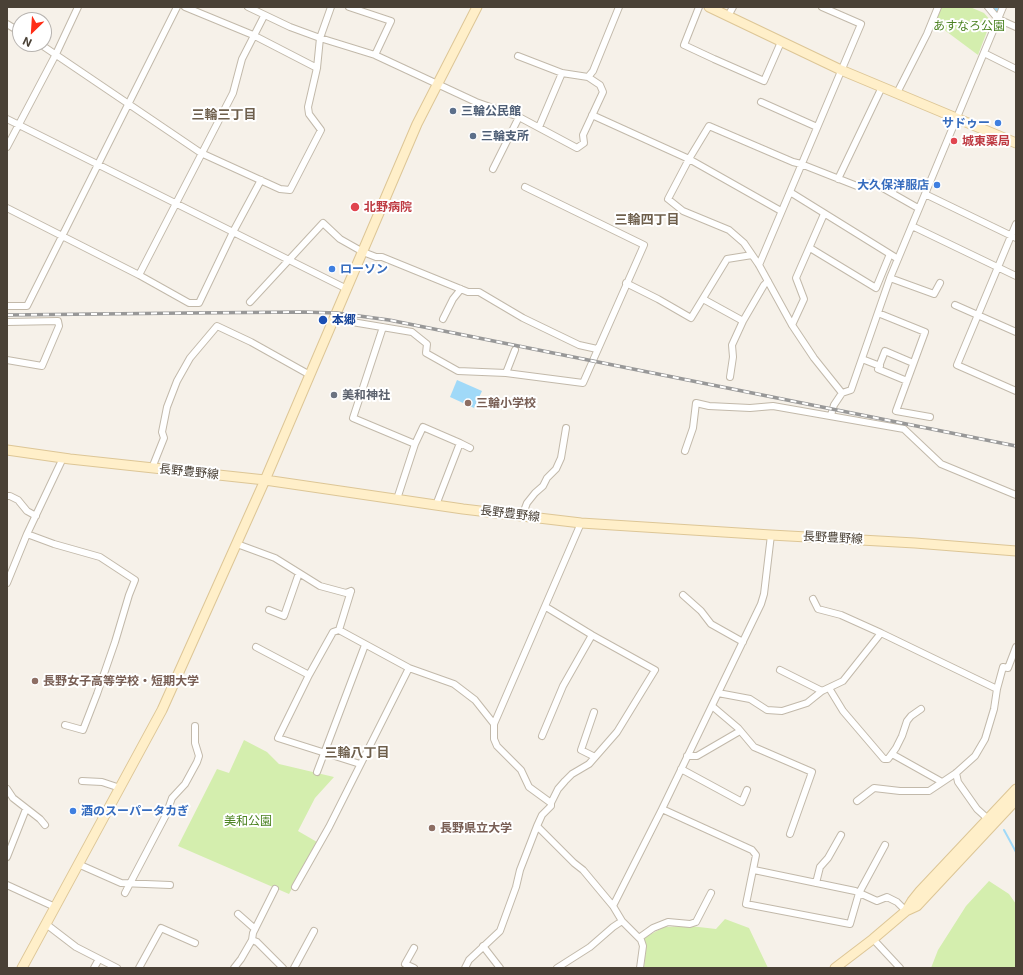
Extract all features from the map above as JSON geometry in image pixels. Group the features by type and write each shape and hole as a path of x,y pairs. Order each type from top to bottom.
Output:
{"street":[{"path":"7,147 56,54 78,7"},
{"path":"7,306 27,306 177,7"},
{"path":"185,7 253,36 317,68"},
{"path":"248,7 264,16 320,38 375,55 476,102 519,117 577,148 584,143 584,135 603,92 600,85 588,77 562,73 518,56"},
{"path":"52,52 201,153 280,189 290,190 321,130 308,114 308,107 317,68 320,38 332,7"},
{"path":"349,7 391,21 375,55"},
{"path":"22,968 162,710 265,480 417,124 436,84 477,7"},
{"path":"588,77 593,70 619,7"},
{"path":"699,7 684,45 764,81 781,42"},
{"path":"709,7 841,70 1016,143"},
{"path":"728,16 733,7"},
{"path":"759,265 841,70 862,24 822,7"},
{"path":"897,93 927,34 938,7"},
{"path":"988,7 998,19 1016,27"},
{"path":"831,415 834,405 842,393 851,390 890,278 1003,7"},
{"path":"139,275 233,93 242,59 264,16"},
{"path":"984,52 1016,69"},
{"path":"539,127 562,73"},
{"path":"838,179 882,87"},
{"path":"761,102 817,127"},
{"path":"592,115 689,159 781,211"},
{"path":"493,169 519,117"},
{"path":"7,119 288,261 347,289"},
{"path":"842,393 814,358 792,325 759,265 744,243 729,230 682,211 668,199 689,159 709,126 792,162 802,164 857,186 874,184 918,208"},
{"path":"7,208 139,275 189,303 199,303 233,232 261,180"},
{"path":"334,319 412,332 427,344 426,353 458,371 506,373 583,383 644,245 525,186"},
{"path":"790,192 898,258"},
{"path":"925,194 1014,237"},
{"path":"792,325 804,299 796,278 824,214"},
{"path":"250,302 322,223 340,239 363,252 376,257 382,257 468,292 479,292 523,318 579,345 597,349"},
{"path":"1016,224 1014,237 999,267 957,365 1016,391"},
{"path":"912,226 1016,276"},
{"path":"810,248 876,288 890,254"},
{"path":"626,283 691,318 727,259 752,254"},
{"path":"890,278 934,294 940,283"},
{"path":"730,377 733,357 732,345 743,321 764,285 768,282"},
{"path":"443,319 453,300 461,289"},
{"path":"703,299 743,321"},
{"path":"955,305 1016,332"},
{"path":"878,313 925,332 896,411 930,417"},
{"path":"7,322 58,322 59,326 42,366 7,360"},
{"path":"152,468 164,438 162,432 166,407 177,381 190,358 217,326 251,342 310,375"},
{"path":"383,327 353,418 415,444"},
{"path":"506,373 514,350"},
{"path":"907,381 878,369 885,351 913,363"},
{"path":"862,359 880,366"},
{"path":"685,451 693,428 696,403 709,406 750,408 773,406 904,428 941,464 1016,495"},
{"path":"397,499 415,444 423,427 470,448"},
{"path":"522,516 527,503 556,469 561,458 566,428"},
{"path":"436,505 460,443"},
{"name":"長野豊野線","path":"7,450 63,458 265,480 436,505 581,523 915,543 1016,551"},
{"path":"7,584 27,534 63,458"},
{"path":"7,496 18,500 26,511 36,516"},
{"path":"551,803 529,787 521,770 496,746 494,739 494,724 546,607 581,523"},
{"path":"27,534 54,544 100,557 135,580 97,694 83,730 65,726"},
{"path":"612,906 662,810 761,604 764,594 771,535"},
{"path":"237,544 275,558 320,586 346,593 351,591 339,630"},
{"path":"270,610 284,616 299,573"},
{"path":"683,595 701,611 711,624 743,642"},
{"path":"813,599 818,609 841,615 997,689"},
{"path":"465,968 469,960 500,931 516,887 520,870 537,826 542,815 551,806 558,789 572,774 589,764 617,732 655,670 592,635 546,607"},
{"path":"360,764 278,738 309,674 333,632 339,630 409,668 454,684 475,700 494,724"},
{"path":"718,693 750,699 767,710 782,711 808,704 822,691 843,681 881,633"},
{"path":"542,736 563,686 592,635"},
{"path":"317,772 366,644"},
{"path":"256,647 309,674"},
{"path":"857,801 874,788 900,791 929,791 956,773 975,756 985,739 994,709 997,689 1003,667 1008,668 1016,648"},
{"path":"295,886 329,827 409,668"},
{"path":"780,670 822,691"},
{"path":"829,688 843,710 884,759 888,759 892,754 902,736 907,721 921,709"},
{"path":"712,706 740,730 754,747 812,772 790,834"},
{"path":"594,712 581,750 595,757"},
{"path":"125,893 166,815 172,798 185,784 197,762 199,756 195,743 195,726"},
{"path":"687,756 697,756 740,730"},
{"path":"892,754 942,782"},
{"path":"681,769 742,802 747,790"},
{"path":"956,773 958,782 977,809 988,819"},
{"path":"82,781 102,782 120,788"},
{"path":"7,789 13,798 40,819 45,825"},
{"path":"906,911 912,901 1016,789"},
{"path":"835,968 906,911 917,906 1016,800"},
{"path":"7,857 26,808"},
{"path":"662,810 752,850 756,855 746,904 850,924 859,893 885,845"},
{"path":"537,826 583,870 622,921 639,938 643,946 640,968"},
{"path":"816,883 820,867 828,858 841,835"},
{"path":"78,864 121,883 170,886"},
{"path":"754,870 855,891 877,901 887,897 896,902 906,911"},
{"path":"7,885 55,907"},
{"path":"234,968 252,940 255,929 275,889"},
{"path":"639,938 653,928 668,922 690,924 696,922 711,893"},
{"path":"238,914 255,929"},
{"path":"557,968 590,947 622,921"},
{"path":"46,924 76,947 117,968"},
{"path":"139,968 161,928 195,944"},
{"path":"294,968 314,931"},
{"path":"873,939 900,968"},
{"path":"252,940 257,942 280,967"},
{"path":"483,946 500,968"},
{"path":"414,948 405,964 414,968"},
{"path":"94,968 99,959"}],"green space":[{"name":"あすなろ公園","path":"941,7 970,7 984,13 991,21 978,55 935,23"},
{"name":"美和公園","path":"244,740 267,752 279,764 334,777 315,798 298,831 317,842 289,894 178,846 217,769 229,773"},
{"path":"989,881 1009,894 1016,904 1016,968 931,968 938,950 966,906"},
{"path":"725,919 749,928 768,968 644,968 646,946 644,938 664,927 690,926 716,929"}],"water":[{"path":"457,380 482,391 474,408 450,397"}],"waterway":[{"path":"993,7 995,12"},
{"path":"1004,830 1016,852"}],"railway":[{"path":"7,315 303,312 337,313 389,320 1016,446"}],"place":[{"name":"三輪公民館","path":"453,111"},
{"name":"サドゥー","path":"998,123"},
{"name":"三輪支所","path":"473,136"},
{"name":"城東薬局","path":"954,141"},
{"name":"大久保洋服店","path":"937,185"},
{"name":"北野病院","path":"355,207"},
{"name":"ローソン","path":"332,269"},
{"name":"本郷","path":"323,320"},
{"name":"美和神社","path":"334,395"},
{"name":"三輪小学校","path":"468,403"},
{"name":"長野女子高等学校・短期大学","path":"35,681"},
{"name":"酒のスーパータカぎ","path":"73,811"},
{"name":"長野県立大学","path":"432,828"}],"district":[{"name":"三輪三丁目","path":"224,115"},
{"name":"三輪四丁目","path":"647,220"},
{"name":"三輪八丁目","path":"357,753"}]}
